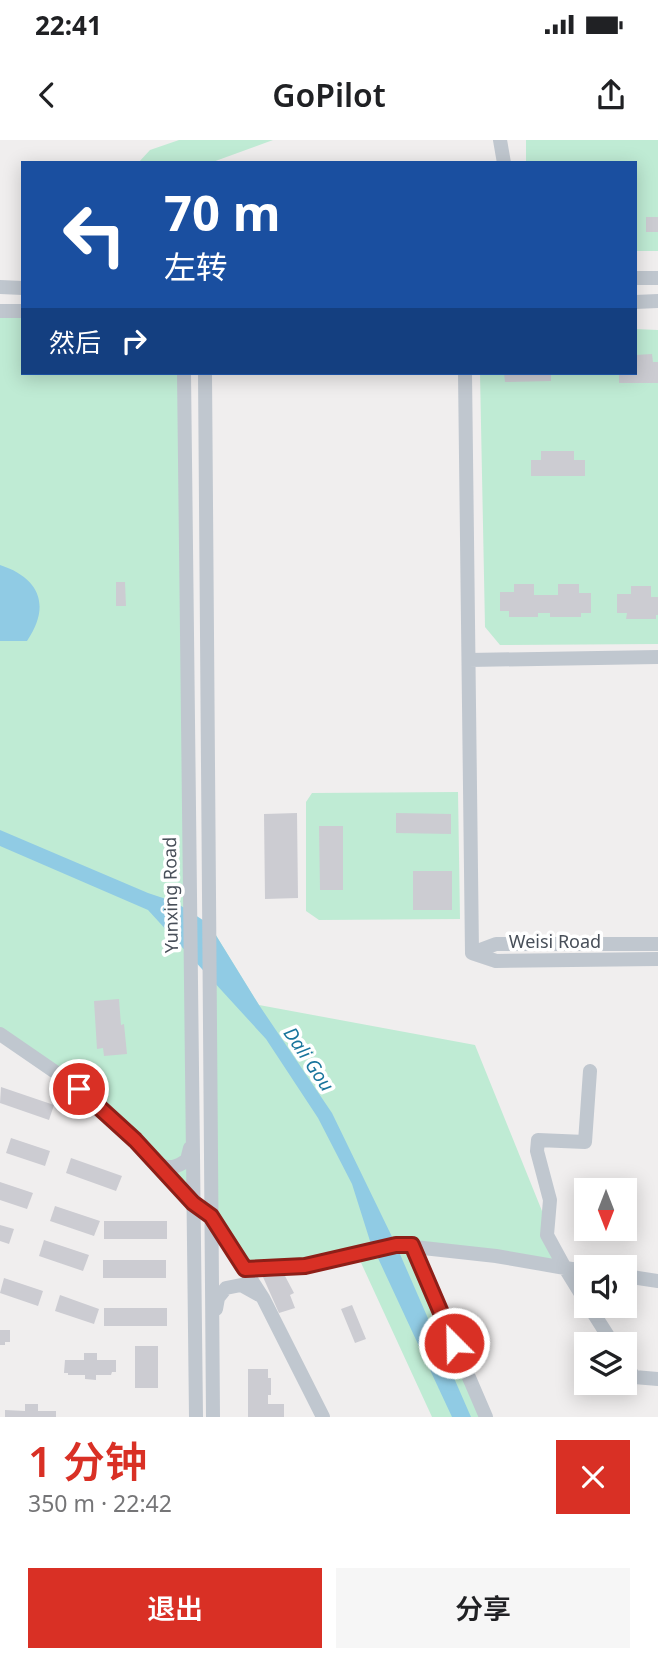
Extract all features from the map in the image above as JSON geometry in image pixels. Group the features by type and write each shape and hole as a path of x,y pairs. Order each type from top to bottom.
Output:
{"street":[{"path":"500,140 504,161"},
{"path":"637,278 658,278"},
{"path":"0,287 21,288"},
{"path":"637,302 658,302"},
{"path":"0,311 21,312"},
{"name":"Yunxing Road","path":"184,375 196,1417"},
{"path":"205,375 213,1417"},
{"path":"465,375 472,953"},
{"path":"469,660 658,657"},
{"name":"Weisi Road","path":"472,953 496,944 658,944"},
{"name":"Weisi Road","path":"472,953 496,961 658,959"},
{"path":"4,1042 79,1089 135,1140 193,1203 211,1216 263,1298 323,1417"},
{"path":"574,1283 547,1235 550,1200 537,1152 538,1140 585,1142 590,1071"},
{"path":"155,1163 169,1169 179,1166 187,1160 192,1140"},
{"path":"245,1269 305,1266 396,1245 412,1245 574,1269"},
{"path":"412,1245 486,1417"},
{"path":"637,1278 658,1281"},
{"path":"212,1327 218,1298 226,1287 241,1285 263,1298"},
{"path":"637,1377 658,1379"}],"green space":[{"path":"179,140 273,140 215,161 140,161 150,150"},
{"path":"526,140 658,140 658,251 637,251 637,161 526,161"},
{"path":"0,311 21,311 21,375 184,375 193,1203 135,1140 0,1034"},
{"path":"637,329 658,330 658,644 500,645 485,627 480,375 637,375"},
{"path":"458,792 460,919 319,920 306,911 306,802 312,793"},
{"path":"209,924 259,1005 475,1045 565,1268 412,1246 484,1417 432,1417 357,1254 245,1269 211,1216"}],"water":[{"path":"0,565 24,577 38,595 39,616 27,641 0,641"},
{"path":"0,830 175,902 209,924 259,1005 332,1113 396,1245 471,1417 452,1417 370,1241 352,1184 318,1118 266,1039 148,910 0,846"}],"building":[{"path":"646,217 658,217 658,232 646,232"},
{"path":"652,354 653,362 658,362 658,383 619,383 619,375 637,375 637,355"},
{"path":"504,375 551,375 551,381 505,382"},
{"path":"541,451 574,451 574,460 585,460 585,476 531,476 531,460 541,460"},
{"path":"116,582 125,582 126,606 116,606"},
{"path":"514,584 534,584 534,595 558,595 558,584 579,584 579,593 591,593 591,613 581,613 581,617 550,617 550,613 538,613 538,617 509,617 509,611 500,611 500,592 514,592"},
{"path":"631,586 651,586 651,597 658,597 656,619 626,619 627,613 617,613 617,594 631,594"},
{"path":"297,813 298,898 265,899 264,814"},
{"path":"396,813 451,814 451,834 396,833"},
{"path":"319,826 343,826 343,890 320,890"},
{"path":"413,871 452,871 452,910 413,910"},
{"path":"119,999 127,1054 104,1056 103,1048 97,1049 94,1001"},
{"path":"1,1087 54,1105 49,1120 0,1103"},
{"path":"11,1138 50,1151 45,1166 6,1153"},
{"path":"71,1158 122,1176 116,1191 66,1173"},
{"path":"0,1182 33,1193 27,1209 0,1200"},
{"path":"55,1206 100,1221 94,1236 50,1221"},
{"path":"104,1221 167,1221 167,1239 104,1239"},
{"path":"0,1225 14,1229 9,1244 0,1241"},
{"path":"44,1240 89,1255 83,1271 39,1256"},
{"path":"103,1260 166,1260 166,1278 103,1278"},
{"path":"285,1276 294,1293 290,1295 295,1308 279,1313 263,1277"},
{"path":"4,1278 43,1291 38,1306 0,1293"},
{"path":"60,1295 99,1309 94,1324 55,1311"},
{"path":"352,1305 366,1339 355,1343 341,1309"},
{"path":"104,1308 167,1308 167,1326 104,1326"},
{"path":"0,1330 10,1330 10,1342 5,1342 5,1345 0,1345"},
{"path":"135,1346 158,1346 158,1388 135,1388"},
{"path":"84,1353 97,1353 97,1360 116,1360 116,1372 111,1375 96,1375 96,1380 85,1379 85,1375 64,1373 65,1360 84,1360"},
{"path":"248,1369 268,1369 271,1395 268,1395 268,1404 284,1404 284,1417 248,1417"},
{"path":"25,1404 38,1404 38,1411 56,1411 56,1417 5,1417 5,1410 25,1411"}],"route":[{"path":"79,1089 135,1140 193,1203 211,1216 245,1269 305,1266 396,1245 412,1245 454,1343"}],"water label":[{"name":"Dali Gou","path":"309,1059"}]}
